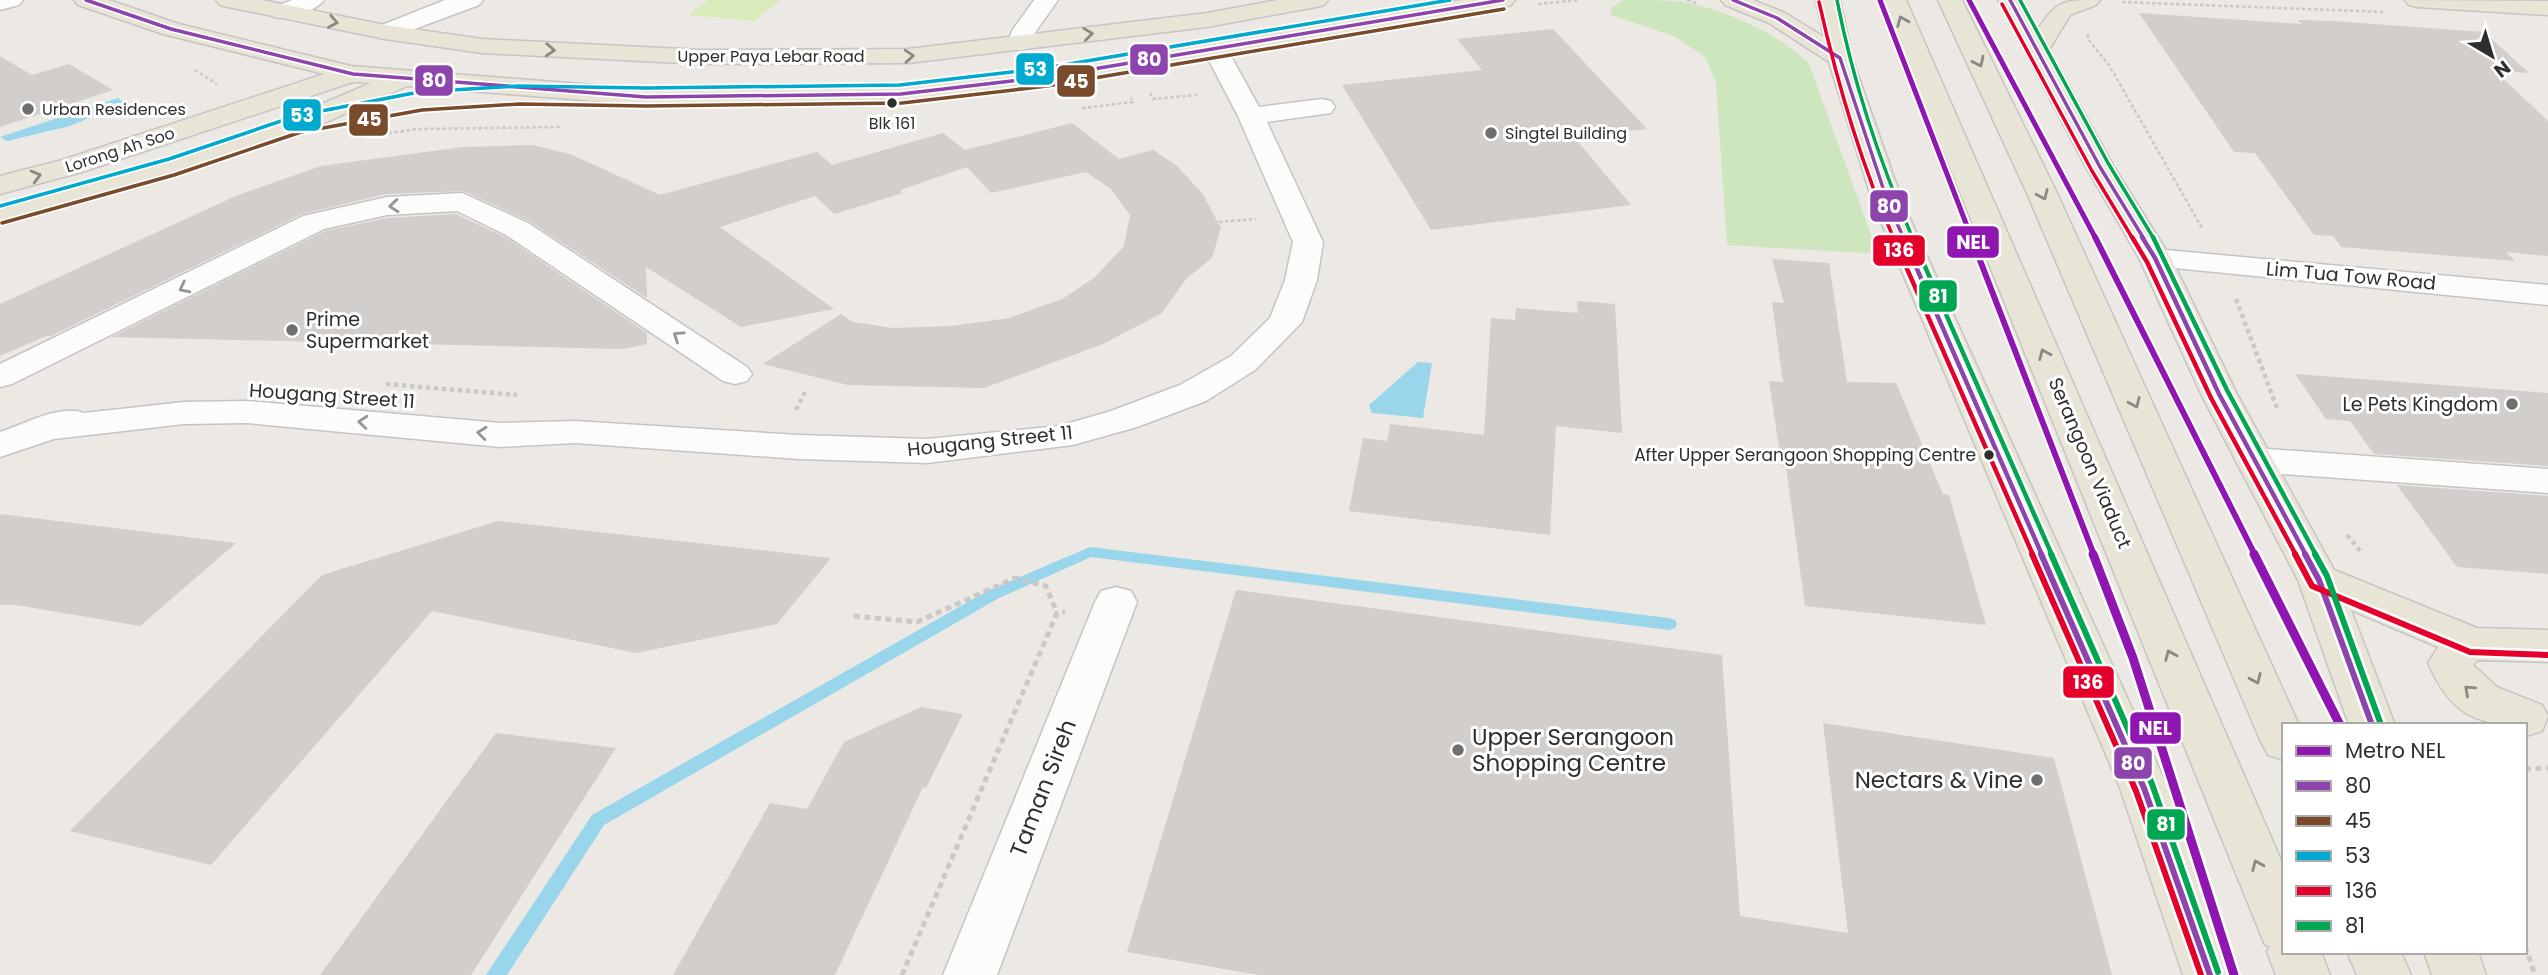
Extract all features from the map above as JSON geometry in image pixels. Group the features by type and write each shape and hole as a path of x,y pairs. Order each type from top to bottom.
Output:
{"main road":[{"path":"86,0 171,29 353,74 646,97"},
{"name":"Upper Paya Lebar Road","path":"228,0 385,32 482,46 702,57 908,57 1207,20 1316,0"},
{"path":"299,124 357,111 455,98 519,95 646,97 901,94 1046,77 1503,0"},
{"path":"1733,0 1777,18 1840,58"},
{"path":"1828,0 1840,58 1888,203 2144,788 2210,975"},
{"name":"Serangoon Viaduct","path":"1894,0 2282,923"},
{"path":"1950,0 2047,203 2282,737"},
{"path":"2010,0 2101,167 2155,258 2219,394 2319,580 2371,723"},
{"path":"2038,48 2061,10 2088,0"},
{"path":"2417,0 2548,8"},
{"name":"Lorong Ah Soo","path":"0,185 72,166 219,105 353,74 437,40"},
{"name":"Lorong Ah Soo","path":"0,215 172,167 299,124 482,46"},
{"path":"219,105 247,93 258,76 259,51"},
{"path":"2319,580 2473,644 2548,646"},
{"path":"2473,644 2462,649 2450,663 2455,678 2477,698 2525,720"},
{"path":"2295,954 2304,975"},
{"path":"2376,954 2384,975"},
{"path":"2452,954 2459,975"}],"street":[{"path":"0,3 11,0"},
{"path":"282,12 312,0"},
{"path":"385,32 471,0"},
{"path":"1020,43 1024,31 1046,0"},
{"name":"Hougang Street 11","path":"0,445 48,428 184,413 247,412 501,435 575,432 799,447 927,451 1060,437 1124,419 1193,393 1243,363 1285,322 1301,280 1308,242 1251,116 1215,49"},
{"path":"1251,116 1322,107"},
{"path":"0,377 314,222 387,206 462,202 517,229 735,373"},
{"name":"Lim Tua Tow Road","path":"2155,258 2548,295"},
{"path":"2254,460 2548,481"},
{"name":"Taman Sireh","path":"970,975 1116,602"}],"path":[{"path":"2116,3 2257,5 2395,13"},
{"path":"2088,31 2088,39 2109,65 2223,264 2298,463"},
{"path":"194,69 221,86 219,105"},
{"path":"1150,92 1153,99 1206,94"},
{"path":"356,138 416,129 564,127"},
{"path":"1219,222 1250,219"},
{"path":"798,405 805,392"},
{"path":"2341,526 2355,547"},
{"path":"854,616 917,622 1015,578 1046,586 1057,613 902,975"},
{"path":"1057,613 1116,602"},
{"path":"2527,769 2548,768"},
{"path":"2527,952 2535,975"}],"green space":[{"path":"708,0 780,0 754,21 689,15"},
{"path":"1623,0 1683,2 1717,11 1767,33 1809,64 1878,254 1727,245 1716,84 1706,58 1676,37 1611,15 1611,8"}],"water":[{"path":"118,98 124,103 70,126 7,141 0,137"},
{"path":"1418,362 1432,363 1423,418 1372,413 1369,405"}],"building":[{"path":"2139,13 2302,24 2297,20 2333,21 2484,32 2529,73 2494,70 2548,121 2548,256 2506,252 2515,261 2341,247 2333,236 2314,235 2255,153 2234,152"},
{"name":"Singtel Building","path":"1553,29 1647,129 1574,137 1631,205 1431,230 1342,85 1482,70 1457,39"},
{"name":"Urban Residences","path":"0,56 32,75 69,64 113,90 0,127"},
{"path":"1072,123 1119,159 1153,150 1176,165 1202,193 1221,228 1212,258 1186,279 1162,313 1103,344 984,388 848,385 763,364 841,314 853,322 893,328 952,326 1009,318 1062,299 1094,278 1124,246 1130,215 1111,189 1086,172 991,193 967,167 900,190 903,193 834,214 815,196 720,227 834,309 741,327 646,267 647,298 529,221 463,191 386,194 302,214 51,336 0,356 0,304 238,195 321,166 463,147 532,145 570,154 660,195 817,152 832,165 943,133 965,150"},
{"path":"456,214 505,237 647,333 647,344 623,349 112,337 325,231 387,218"},
{"path":"1772,259 1829,263 1847,382 1896,383 1943,494 1949,495 1986,625 1805,606 1786,467 1782,467 1769,381 1783,382 1772,302 1784,303"},
{"path":"1577,301 1615,304 1622,433 1556,426 1550,535 1349,511 1363,438 1387,441 1390,424 1484,435 1491,318 1515,320 1516,308 1578,313"},
{"path":"2295,374 2548,393 2548,466 2374,454 2350,421 2326,419"},
{"path":"2397,485 2548,496 2548,574 2457,567"},
{"path":"0,514 236,543 140,626 16,605 0,605"},
{"path":"498,521 831,558 777,624 636,653 432,611 211,865 70,831 322,575"},
{"name":"Upper Serangoon Shopping Centre","path":"1236,590 1722,655 1740,916 1848,933 1823,723 2054,758 2112,975 1259,975 1127,952"},
{"path":"921,707 963,714 926,788 923,787 835,975 673,975 770,803 807,809 844,742"},
{"path":"496,733 616,748 471,975 320,975"}],"waterway":[{"path":"496,975 598,820 994,594 1090,552 1669,624"}],"metro line":[{"name":"NEL","path":"1880,0 2133,658 2234,975"},
{"name":"NEL","path":"1969,0 2104,254 2339,723"}],"transit line":[{"name":"80","path":"86,0 171,29 353,74 646,97 901,94 1046,77 1503,0"},
{"name":"53","path":"0,206 169,159 296,116 419,92 519,86 646,88 900,85 1045,68 1450,0"},
{"name":"80","path":"1733,0 1777,18 1840,58 1888,203 2144,788 2210,975"},
{"name":"81","path":"1837,0 1848,56 1896,200 2152,784 2218,972"},
{"name":"80","path":"2010,0 2100,167 2155,258 2219,394 2319,580 2371,723"},
{"name":"81","path":"2020,0 2108,163 2163,254 2227,390 2327,576 2380,722"},
{"name":"136","path":"1819,2 1832,61 1880,207 2136,791 2201,975"},
{"name":"136","path":"2002,4 2092,171 2147,262 2211,398 2312,586 2470,652 2548,655"},
{"name":"45","path":"2,223 174,175 301,132 422,110 519,104 646,106 902,103 1047,86 1504,9"}],"place":[{"name":"Blk 161","path":"892,103"},
{"name":"Urban Residences","path":"28,109"},
{"name":"Singtel Building","path":"1491,133"},
{"name":"Prime Supermarket","path":"292,330"},
{"name":"Le Pets Kingdom","path":"2512,404"},
{"name":"After Upper Serangoon Shopping Centre","path":"1989,455"},
{"name":"Upper Serangoon Shopping Centre","path":"1458,750"},
{"name":"Nectars & Vine","path":"2037,780"}]}
